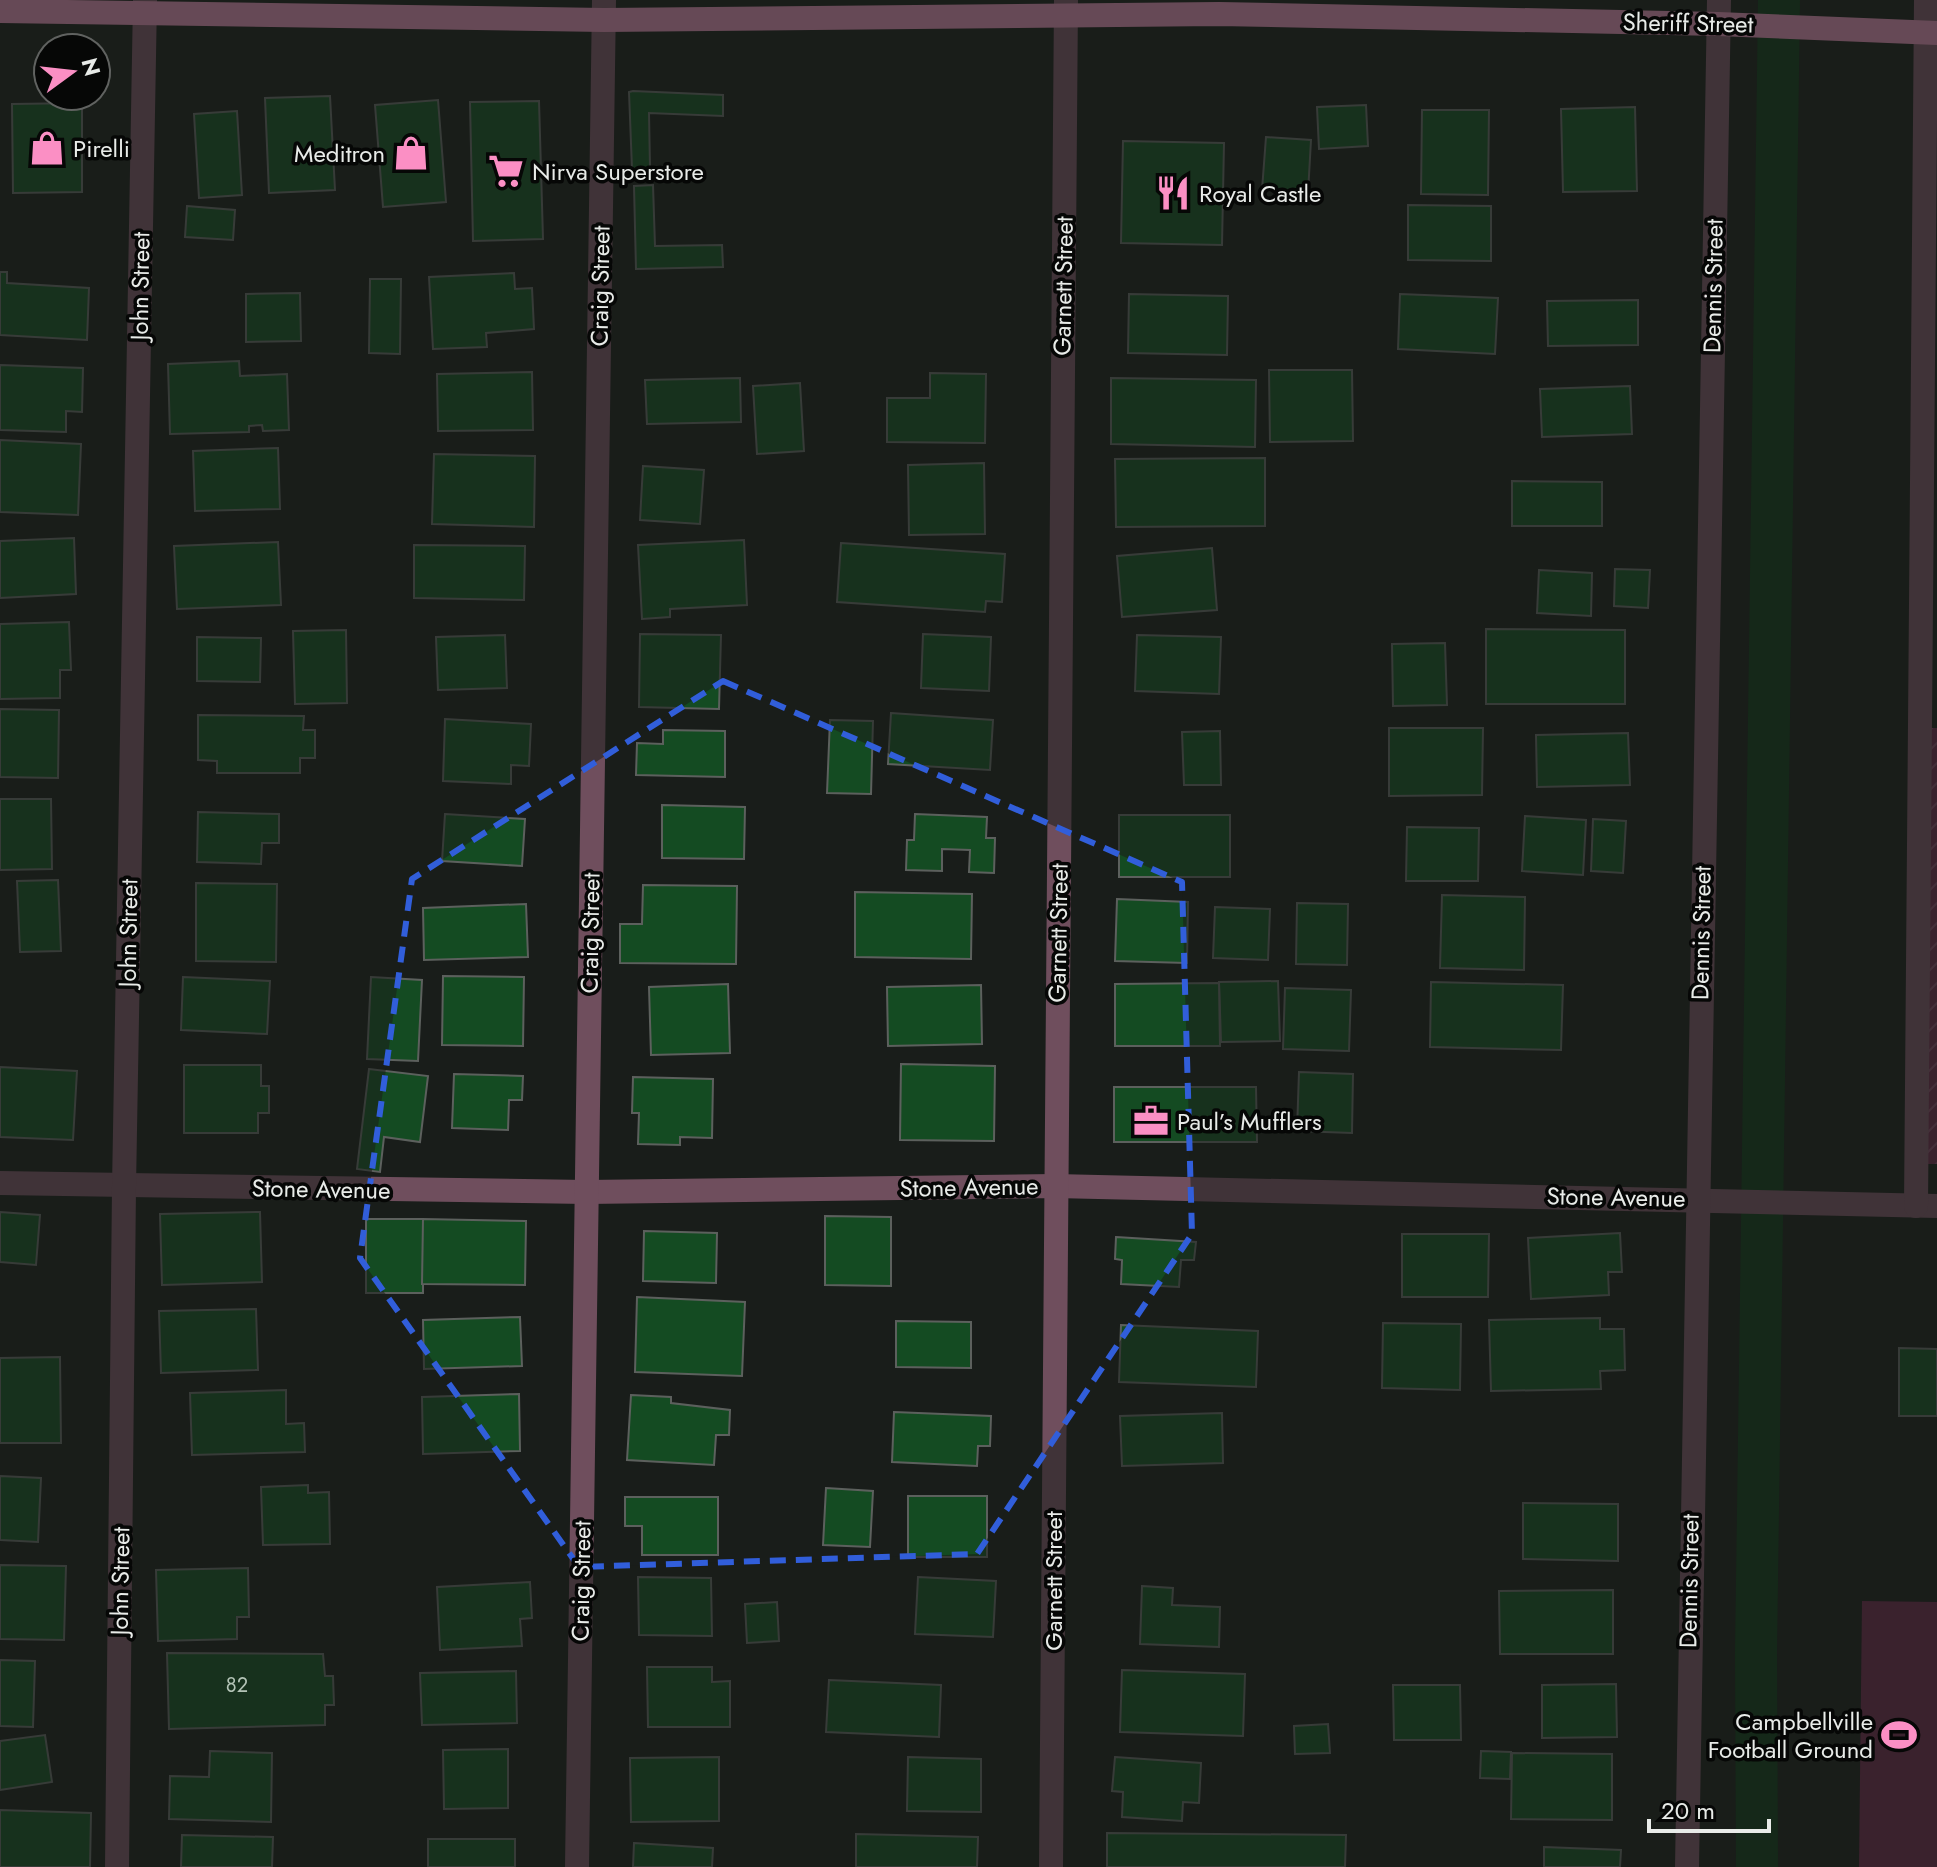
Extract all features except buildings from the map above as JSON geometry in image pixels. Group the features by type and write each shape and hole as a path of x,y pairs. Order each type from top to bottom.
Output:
{"main road":[{"name":"Sheriff Street","path":"0,11 144,6 604,10 1066,8 1219,14 1718,12 1838,28 1931,32"}],"street":[{"path":"1926,0 1931,32 1927,1206"},
{"name":"John Street","path":"117,1867 124,1187 144,6"},
{"name":"Garnett Street","path":"1051,1867 1066,8"},
{"name":"Craig Street","path":"577,1867 604,10"},
{"name":"Dennis Street","path":"1687,1867 1718,12"},
{"name":"Stone Avenue","path":"0,1183 586,1192 1055,1186 1696,1198 1927,1206"}],"highlighted area":[{"path":"723,681 1182,882 1192,1234 977,1554 579,1567 360,1258 412,879"}],"shaded area":[{"path":"1931,728 1937,728 1937,1164 1927,1164"},
{"name":"Campbellville Football Ground","path":"1862,1601 1937,1602 1937,1867 1859,1867"}],"waterway":[{"path":"1757,1867 1756,1652 1779,0"}],"place":[{"name":"Pirelli","path":"47,148"},
{"name":"Meditron","path":"411,153"},
{"name":"Nirva Superstore","path":"506,171"},
{"name":"Royal Castle","path":"1173,193"},
{"name":"Paul’s Mufflers","path":"1151,1121"},
{"name":"Campbellville Football Ground","path":"1899,1735"}]}
